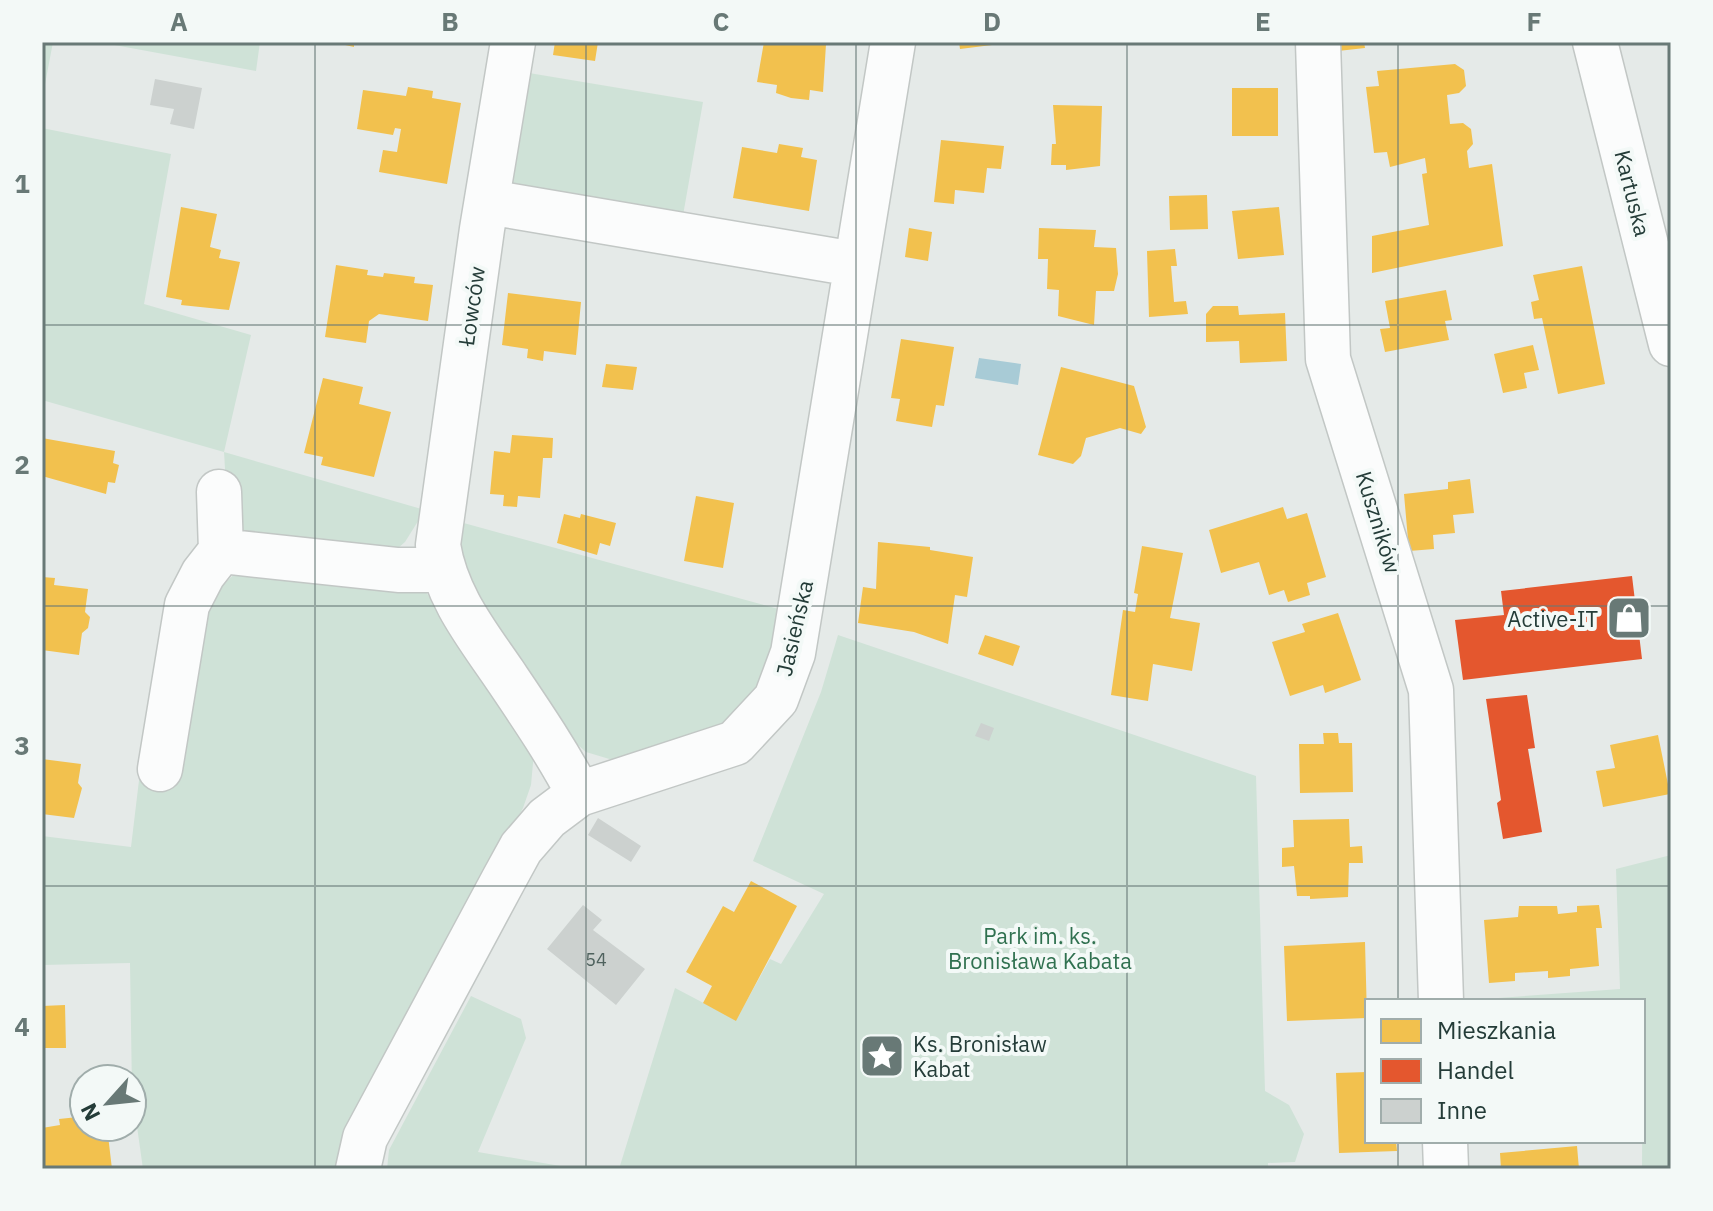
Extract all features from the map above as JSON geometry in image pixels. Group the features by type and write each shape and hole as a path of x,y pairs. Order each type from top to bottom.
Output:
{"street":[{"name":"Łowców","path":"513,42 438,545 442,570 455,602 557,753 579,794"},
{"name":"Jasieńska","path":"358,1169 365,1138 521,848 547,818 579,794 735,743 776,699 793,653 854,264 893,42"},
{"name":"Kuszników","path":"1318,42 1328,359 1431,690 1441,999"},
{"name":"Kartuska","path":"1595,42 1671,344"},
{"path":"488,202 854,264"},
{"path":"160,769 187,605 203,574 221,551 219,492"},
{"path":"221,551 398,570 442,570"},
{"path":"1445,1143 1446,1169"}],"green space":[{"path":"42,42 53,42 42,100"},
{"path":"98,42 260,42 256,71"},
{"path":"523,72 703,102 682,221 524,196 508,181"},
{"path":"42,128 171,154 144,304 251,335 224,452 42,400"},
{"path":"224,452 425,510 405,542 384,560 252,548 228,518"},
{"path":"460,522 786,611 748,714 692,742 616,761 586,752 562,731 466,578 456,540"},
{"path":"243,566 426,592 534,752 531,785 523,808 344,1141 340,1169 143,1169 139,1143 148,1143 148,1063 132,1063 130,963 42,965 42,836 131,847 140,772 210,597"},
{"name":"Park im. ks. Bronisława Kabata","path":"838,635 1256,776 1265,1091 1289,1105 1304,1134 1295,1162 1268,1163 1268,1169 619,1169 675,988 736,1020 770,959 781,964 824,894 753,861 821,692"},
{"path":"1671,855 1671,1169 1642,1169 1642,1143 1645,1143 1645,999 1484,999 1620,989 1616,869"},
{"path":"471,996 521,1019 526,1038 478,1152 578,1169 387,1169 389,1150"}],"water":[{"path":"979,358 1021,364 1018,385 975,378"}],"building: Mieszkania":[{"path":"332,42 354,42 354,47"},
{"path":"555,42 598,42 595,61 553,55"},
{"path":"764,42 826,44 823,92 810,90 809,100 791,98 776,93 777,85 757,82"},
{"path":"959,42 1000,42 1000,44 960,49"},
{"path":"1336,42 1364,42 1365,48 1338,51"},
{"path":"1455,64 1464,70 1466,86 1459,93 1447,95 1450,124 1463,123 1471,129 1473,144 1467,151 1469,168 1492,164 1503,246 1372,273 1372,236 1429,225 1422,174 1427,173 1425,158 1390,167 1387,152 1374,153 1366,87 1379,86 1377,71"},
{"path":"408,87 433,91 432,98 461,103 447,184 379,172 383,150 397,152 401,129 395,128 393,135 357,129 363,90 406,96"},
{"path":"1232,88 1278,88 1278,136 1232,136"},
{"path":"1053,105 1102,106 1100,166 1066,170 1066,165 1051,165 1052,144 1056,144"},
{"path":"941,140 1004,146 1001,169 987,168 984,193 955,190 954,204 934,202"},
{"path":"779,144 803,148 801,157 817,160 809,211 733,198 742,147 777,153"},
{"path":"1207,195 1208,229 1170,230 1169,196"},
{"path":"181,207 217,214 210,247 221,250 219,258 240,262 229,310 181,305 182,300 166,297"},
{"path":"1279,207 1284,255 1238,259 1232,211"},
{"path":"909,228 932,232 928,261 905,257"},
{"path":"1039,228 1096,230 1094,247 1116,248 1118,274 1114,291 1096,291 1094,325 1058,316 1059,290 1047,289 1048,259 1038,259"},
{"path":"1175,249 1177,266 1171,266 1174,302 1186,301 1188,314 1149,317 1147,251"},
{"path":"336,265 368,270 367,275 383,277 384,273 415,277 414,283 433,285 428,321 379,314 369,321 366,343 325,337"},
{"path":"1582,266 1605,384 1558,394 1542,318 1534,319 1531,302 1539,300 1533,275"},
{"path":"1446,290 1452,320 1445,321 1449,340 1385,352 1380,329 1390,328 1385,301"},
{"path":"508,293 581,302 576,355 544,351 543,361 527,358 528,349 502,345"},
{"path":"1213,306 1238,306 1239,315 1285,313 1287,361 1240,363 1239,341 1206,342 1206,314"},
{"path":"901,339 954,347 944,406 936,405 932,427 896,421 900,399 891,398"},
{"path":"1533,345 1539,370 1524,373 1527,388 1503,393 1494,354"},
{"path":"606,364 637,367 633,390 602,387"},
{"path":"1061,367 1134,386 1146,427 1141,434 1120,428 1086,438 1081,456 1073,464 1038,455"},
{"path":"323,378 363,387 359,404 391,412 374,477 321,465 323,457 304,453"},
{"path":"512,435 553,438 552,458 543,458 540,498 518,496 517,507 503,506 504,495 490,494 494,451 510,453"},
{"path":"42,438 115,451 113,463 119,465 115,483 108,482 106,494 42,476"},
{"path":"1470,479 1474,513 1453,515 1455,533 1433,535 1434,549 1409,551 1404,494 1448,489 1448,482"},
{"path":"696,496 734,503 723,568 684,561"},
{"path":"1283,507 1287,519 1307,513 1326,577 1307,583 1310,595 1288,602 1284,590 1269,595 1259,562 1221,573 1209,530"},
{"path":"564,514 580,518 581,514 616,523 610,546 600,543 597,555 557,543"},
{"path":"878,542 930,547 930,550 973,557 967,597 955,595 948,644 914,632 858,623 863,587 876,589"},
{"path":"1142,546 1183,553 1170,618 1200,623 1192,671 1153,664 1148,701 1111,695 1123,610 1135,612 1138,594 1134,593"},
{"path":"42,577 55,578 54,585 88,589 85,612 90,617 88,628 82,633 79,655 42,650"},
{"path":"1338,613 1361,680 1325,693 1323,685 1290,696 1272,642 1305,632 1302,624"},
{"path":"985,635 1020,646 1013,666 978,654"},
{"path":"1323,733 1338,733 1339,743 1352,743 1353,792 1300,793 1299,744 1324,744"},
{"path":"1658,735 1670,794 1603,807 1596,771 1615,768 1610,745"},
{"path":"42,759 81,764 78,783 82,788 74,818 42,814"},
{"path":"1349,819 1350,847 1362,846 1363,863 1349,863 1348,897 1310,899 1310,896 1297,896 1294,866 1282,867 1282,848 1294,847 1293,820"},
{"path":"751,881 797,906 736,1021 703,1003 712,986 686,972 723,906 734,912"},
{"path":"1599,905 1602,928 1596,928 1599,966 1570,969 1570,976 1548,978 1548,971 1515,973 1515,981 1489,983 1484,920 1518,917 1519,906 1557,906 1558,914 1577,912 1577,906"},
{"path":"1365,942 1365,1018 1287,1021 1284,946"},
{"path":"65,1005 66,1048 42,1048 42,1006"},
{"path":"1365,1072 1365,1143 1396,1143 1397,1151 1339,1153 1336,1073"},
{"path":"68,1118 68,1143 109,1143 112,1169 42,1169 42,1128 60,1125 59,1119"},
{"path":"1577,1146 1579,1169 1501,1169 1500,1153"}],"building: Handel":[{"path":"1632,576 1642,659 1463,680 1455,620 1504,615 1501,591"},
{"path":"1527,695 1535,748 1528,749 1542,832 1503,839 1497,803 1501,800 1486,699"}],"building: Inne":[{"path":"155,79 202,88 194,129 170,124 174,109 150,105"},
{"path":"981,723 994,728 989,741 975,736"},
{"path":"598,818 641,846 631,862 588,835"},
{"path":"583,905 602,920 593,930 645,969 616,1005 547,949"}],"place":[{"name":"Active-IT","path":"1629,618"},
{"name":"Ks. Bronisław Kabat","path":"882,1056"}]}
